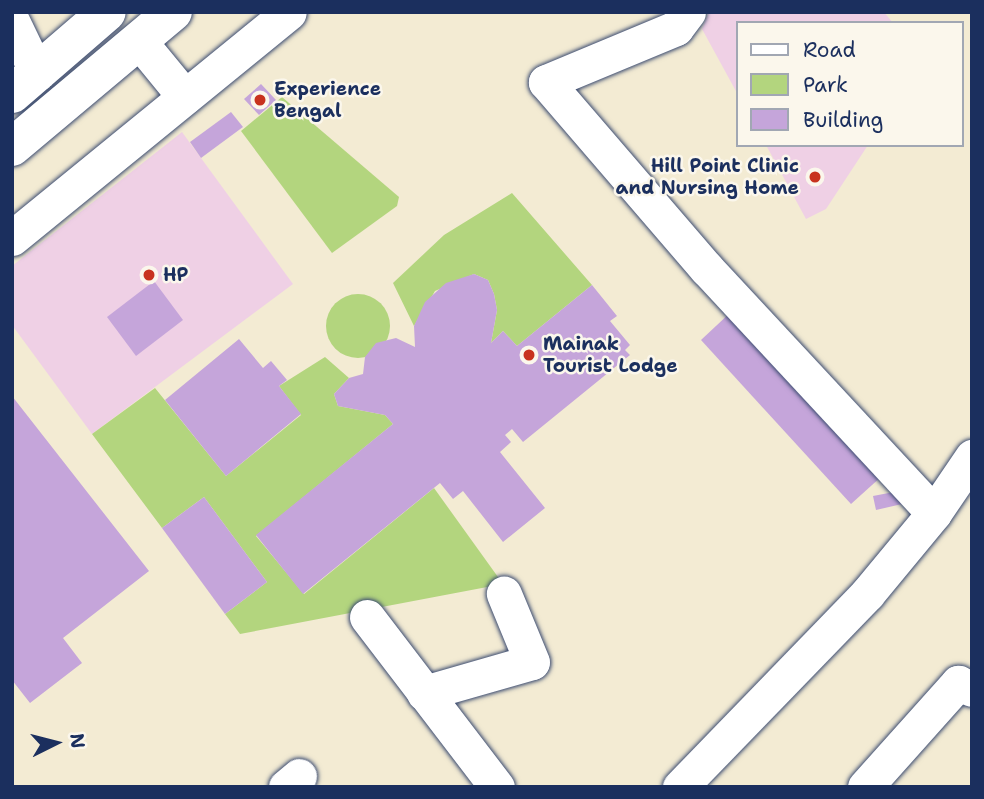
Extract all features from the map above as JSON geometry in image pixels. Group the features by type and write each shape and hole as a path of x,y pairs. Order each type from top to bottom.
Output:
{"main road":[{"path":"24,83 107,12"},
{"path":"115,12 139,41"},
{"path":"12,147 173,12"}],"street":[{"path":"12,238 289,12"},
{"path":"688,12 676,28 546,82 707,269 934,513"},
{"path":"12,22 24,83"},
{"path":"139,41 185,97"},
{"path":"680,787 867,594 934,513 972,457"},
{"path":"424,693 532,662 504,594"},
{"path":"367,617 497,787"},
{"path":"865,787 958,682 972,689"}],"shaded area":[{"path":"709,12 884,12 891,21 736,21 736,91 702,29"},
{"name":"HP","path":"182,132 293,284 92,434 12,325 12,266"},
{"name":"Hill Point Clinic and Nursing Home","path":"767,147 867,147 826,209 806,219"}],"green space":[{"path":"282,97 399,197 397,206 332,253 241,131"},
{"path":"512,193 592,285 517,346 503,331 491,343 497,310 494,294 488,280 474,274 435,291 414,326 393,283 444,235"},
{"path":"358,294 376,300 384,308 390,326 384,344 376,352 358,358 340,352 332,344 326,326 332,308 340,300"},
{"path":"325,357 349,378 334,394 338,406 385,415 393,424 256,536 304,594 434,488 503,584 240,634 225,614 267,582 204,497 162,528 92,434 155,388 226,476 301,415 279,386"}],"building":[{"name":"Experience Bengal","path":"261,84 276,100 259,115 244,99"},
{"path":"231,112 243,127 201,158 190,142"},
{"path":"474,274 488,280 494,294 497,310 491,343 503,331 517,346 592,285 617,316 610,321 630,345 625,350 630,355 523,442 512,429 505,435 511,442 500,452 545,508 503,542 463,491 453,499 440,483 303,594 256,535 393,424 385,415 338,406 334,394 349,378 363,374 365,357 376,343 396,338 415,347 414,326 425,302 446,283"},
{"path":"154,281 183,320 136,356 107,317"},
{"path":"732,311 882,476 851,504 701,340"},
{"path":"239,339 263,368 271,361 287,380 279,386 301,414 226,476 165,400"},
{"path":"12,396 149,571 63,638 82,663 30,703 12,680"},
{"path":"899,491 902,504 876,510 873,496"},
{"path":"204,497 267,582 225,614 162,528"}],"place":[{"name":"Experience Bengal","path":"260,100"},
{"name":"Hill Point Clinic and Nursing Home","path":"815,177"},
{"name":"HP","path":"149,275"},
{"name":"Mainak Tourist Lodge","path":"529,355"}]}
